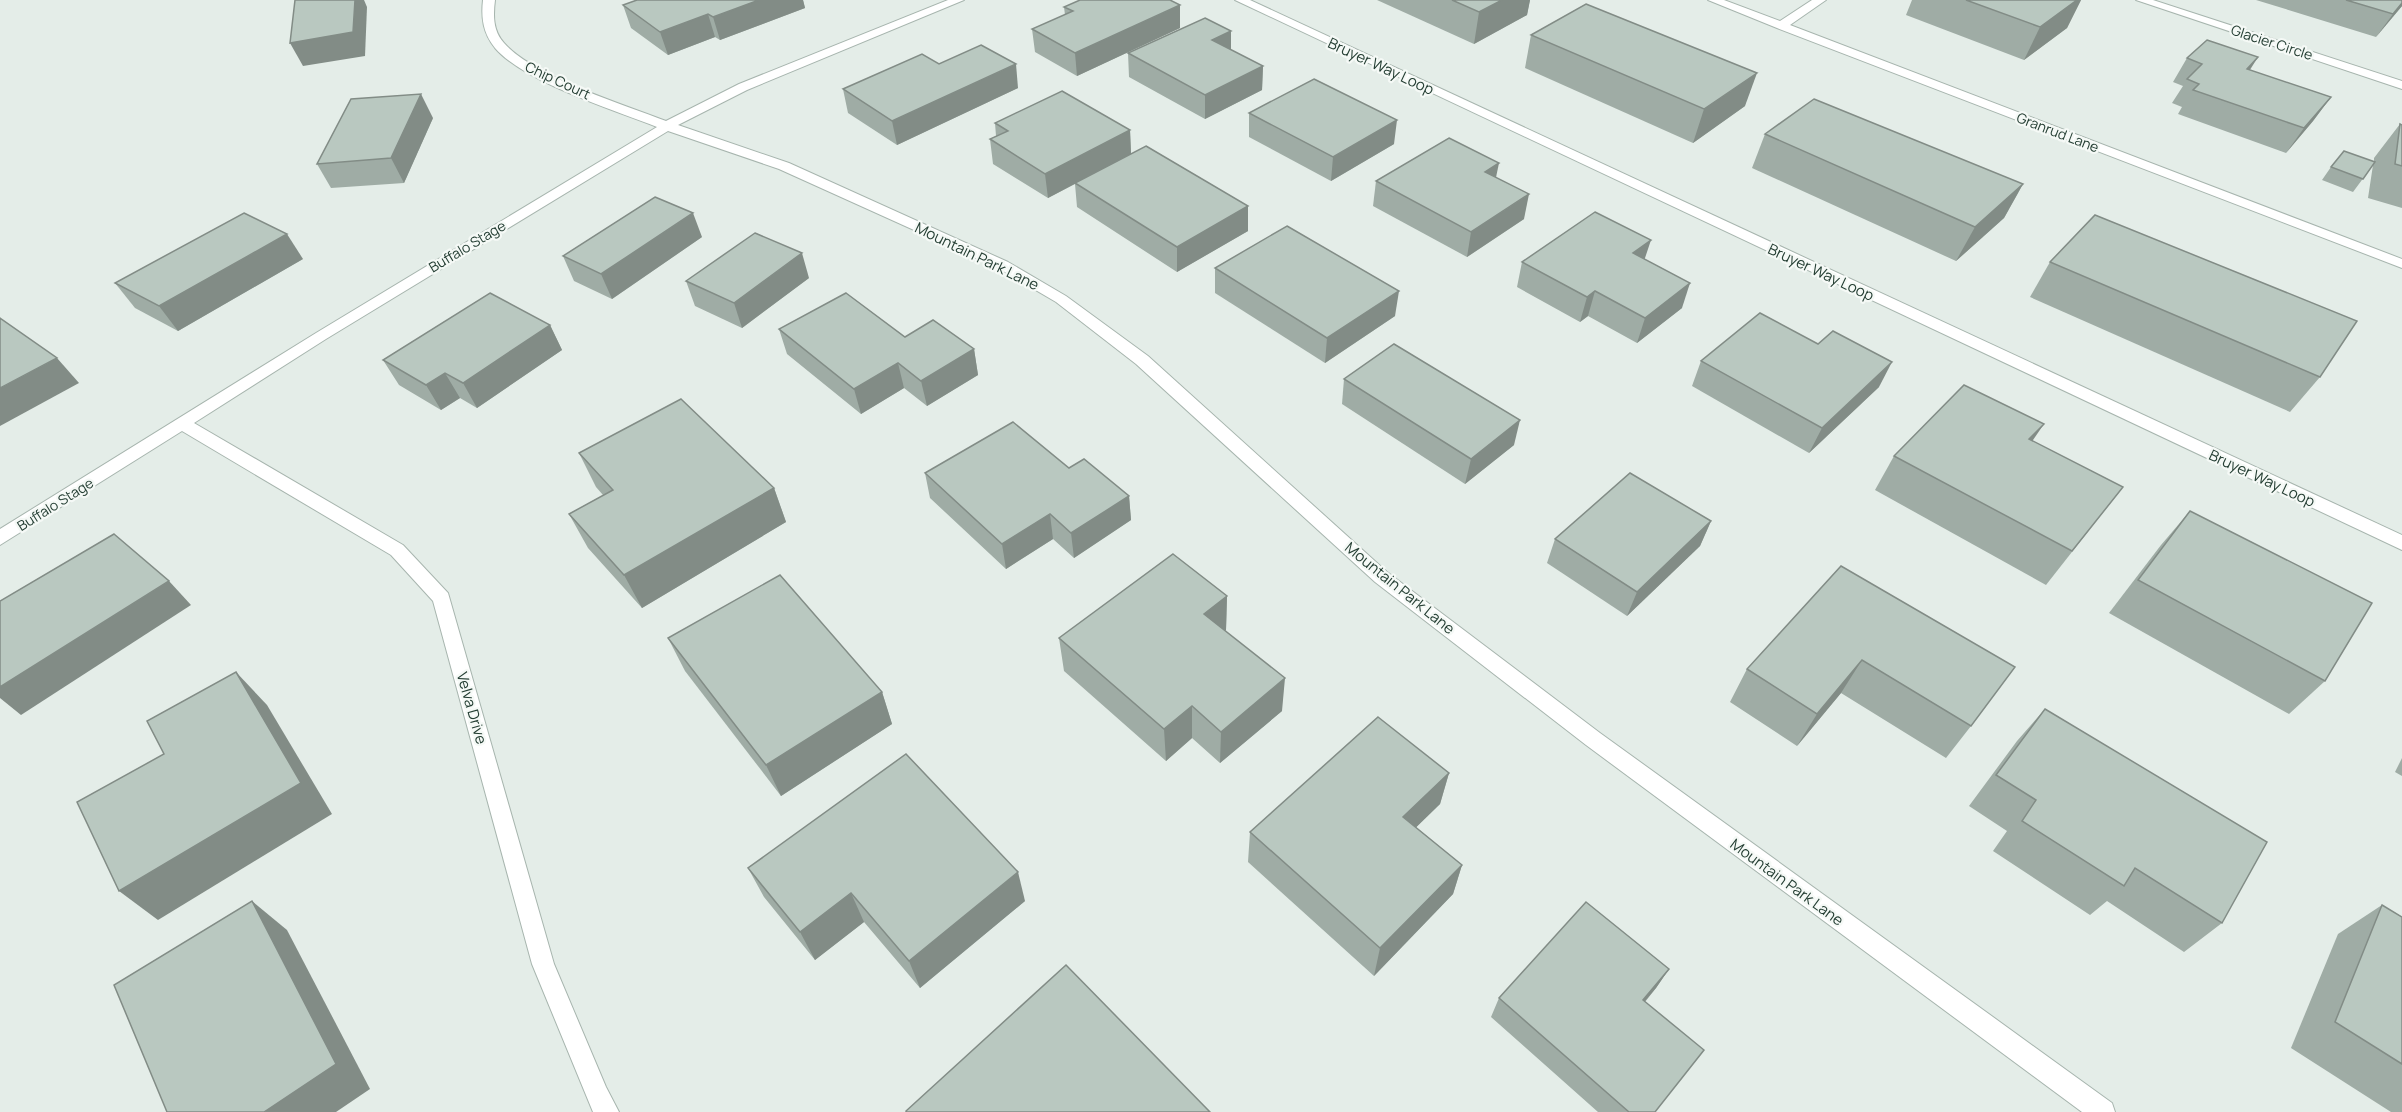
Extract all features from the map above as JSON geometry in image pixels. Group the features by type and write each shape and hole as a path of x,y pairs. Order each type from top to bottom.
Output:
{"street":[{"name":"Chip Court","path":"489,0 487,19 492,33 500,46 513,57 529,68 570,88 667,126"},
{"name":"Buffalo Stage","path":"0,538 321,336 667,126 772,75 958,0"},
{"name":"Bruyer Way Loop","path":"1241,0 2402,543"},
{"name":"Granrud Lane","path":"1714,0 2402,264"},
{"path":"1781,26 1820,0"},
{"name":"Glacier Circle","path":"2142,0 2402,85"},
{"name":"Mountain Park Lane","path":"667,126 784,166 1003,266 1060,299 1142,360 1381,577 1593,739 2103,1112"},
{"name":"Velva Drive","path":"183,424 397,550 441,598 543,964 597,1096 607,1112"}],"building":[{"path":"295,0 355,0 353,32 290,43"},
{"path":"637,0 759,0 713,17 708,14 660,32 623,5"},
{"path":"1080,0 1170,0 1180,5 1075,53 1032,29 1073,11 1064,7"},
{"path":"1452,0 1502,0 1479,12"},
{"path":"1966,0 2077,0 2040,27"},
{"path":"2346,0 2402,0 2402,3 2393,14"},
{"path":"1586,4 1757,73 1704,109 1531,35"},
{"path":"1205,18 1231,31 1212,40 1263,66 1205,95 1128,53"},
{"path":"2207,40 2258,57 2247,69 2331,97 2304,128 2193,90 2199,84 2187,79 2202,64 2187,58"},
{"path":"981,45 1016,64 892,121 843,89 922,54 939,64"},
{"path":"1314,79 1397,120 1333,157 1249,113"},
{"path":"1062,91 1130,130 1045,174 990,139 1008,131 995,123"},
{"path":"421,94 391,158 317,164 351,99"},
{"path":"1814,99 2023,184 1975,227 1765,134"},
{"path":"2400,124 2402,125 2402,166 2395,164"},
{"path":"1449,138 1499,163 1485,172 1529,194 1471,232 1376,181"},
{"path":"1146,146 1248,206 1177,247 1075,183"},
{"path":"2344,151 2375,162 2363,179 2331,167"},
{"path":"655,197 693,213 601,274 563,256"},
{"path":"1595,212 1651,240 1633,253 1690,283 1645,318 1595,291 1587,297 1522,262"},
{"path":"244,213 287,234 159,306 115,283"},
{"path":"2095,215 2357,321 2320,377 2050,262"},
{"path":"1287,226 1399,291 1327,338 1215,268"},
{"path":"755,233 802,253 734,303 686,281"},
{"path":"490,293 550,325 463,383 445,373 426,385 383,360"},
{"path":"846,293 905,337 933,320 974,349 921,381 898,363 854,389 779,329"},
{"path":"1760,313 1818,344 1833,331 1892,362 1822,428 1701,361"},
{"path":"0,318 57,358 0,388"},
{"path":"1394,344 1520,420 1471,459 1344,379"},
{"path":"1964,385 2044,424 2029,439 2123,487 2072,551 1894,456"},
{"path":"681,399 774,488 624,575 569,514 613,490 579,453"},
{"path":"1013,422 1069,468 1084,459 1129,496 1071,533 1050,514 1002,544 925,473"},
{"path":"1630,473 1711,521 1637,592 1555,539"},
{"path":"2190,511 2372,603 2325,681 2138,580"},
{"path":"114,534 169,581 0,687 0,601"},
{"path":"1173,554 1227,596 1204,614 1285,678 1221,732 1192,706 1164,729 1059,638"},
{"path":"1841,566 2015,667 1971,726 1862,660 1817,714 1747,669"},
{"path":"780,575 882,692 766,765 668,638"},
{"path":"236,672 301,783 119,891 77,802 164,754 147,721"},
{"path":"2045,709 2267,842 2222,923 2135,868 2124,886 2022,821 2036,800 1996,775"},
{"path":"1378,717 1449,773 1403,817 1462,865 1380,948 1250,832"},
{"path":"906,754 1018,872 909,961 851,893 800,932 748,868"},
{"path":"252,901 336,1064 264,1112 167,1112 114,985"},
{"path":"1586,902 1669,969 1643,1000 1704,1050 1655,1112 1629,1112 1499,998"},
{"path":"2382,905 2402,917 2402,1064 2335,1022"},
{"path":"1066,965 1210,1112 906,1112 906,1111"}]}
